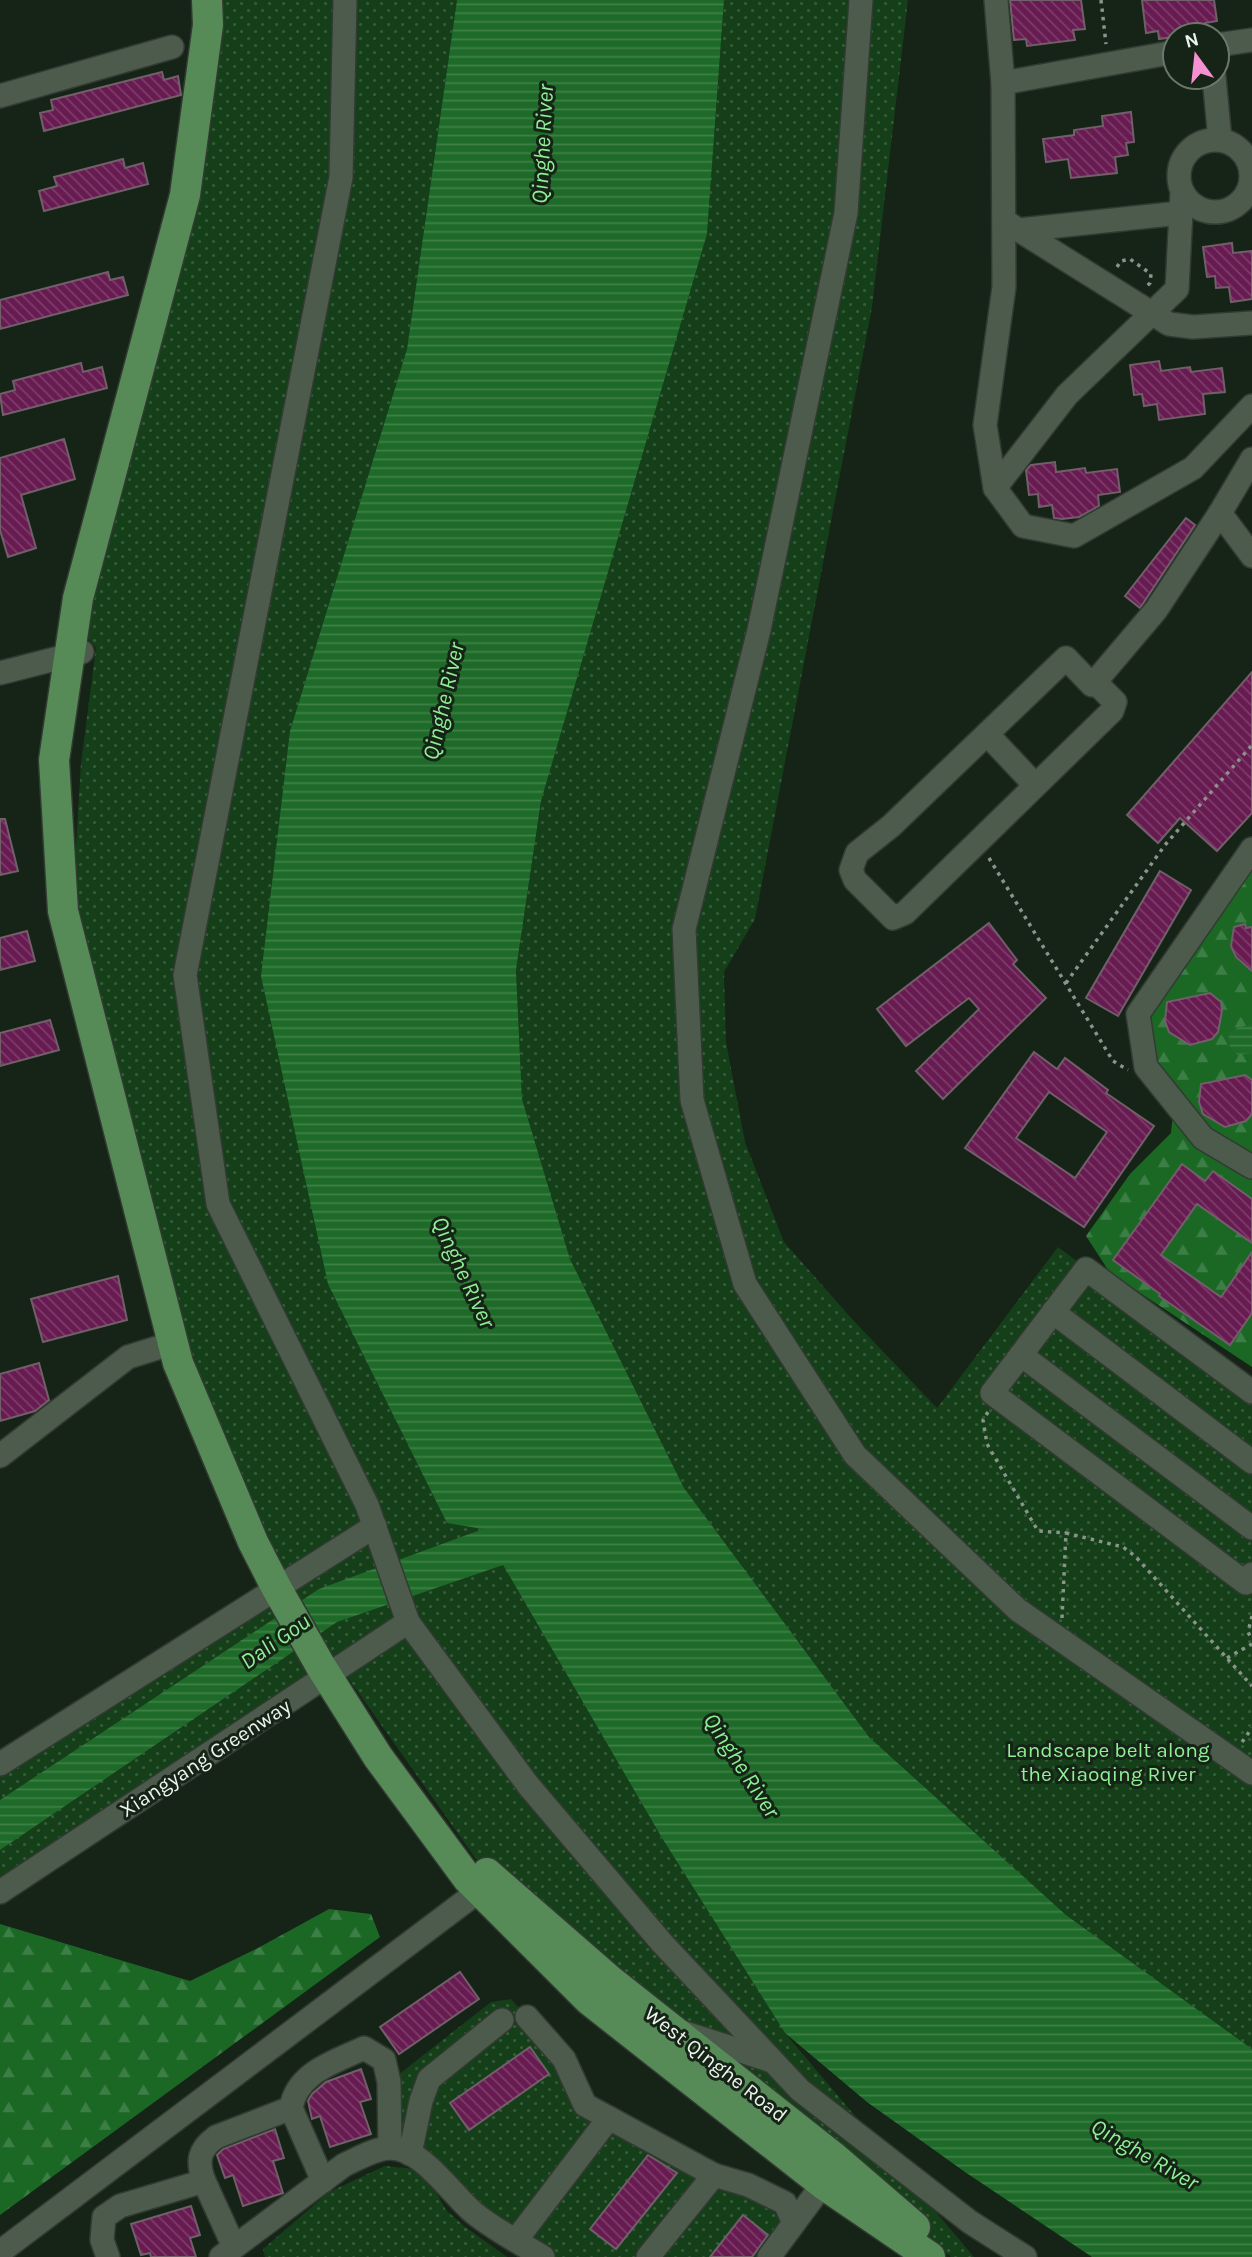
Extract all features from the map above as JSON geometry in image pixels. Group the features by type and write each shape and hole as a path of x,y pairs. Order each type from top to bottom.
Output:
{"main road":[{"path":"207,0 208,25 185,195 78,598 70,759 79,907 195,1351 236,1464 287,1591"},
{"path":"218,0 218,41 200,210 90,615 77,653 54,760 63,911 178,1363 253,1542 287,1591 331,1666 486,1880 589,2000 823,2184 930,2257"},
{"name":"West Qinghe Road","path":"486,1880 835,2158 951,2257"}],"street":[{"path":"345,0 341,177 185,975 218,1204 368,1505 406,1616 528,1785 662,1943 800,2090 970,2222 1025,2257"},
{"path":"861,0 846,213 758,630 684,929 692,1100 745,1284 855,1455 1017,1610 1252,1773"},
{"path":"996,0 1012,226 985,425 995,488 1023,526 1074,536 1193,468 1252,406"},
{"path":"1231,43 1252,40"},
{"path":"0,96 172,47"},
{"path":"1003,83 1161,54"},
{"path":"1215,91 1220,140"},
{"path":"995,488 1067,395 1177,289 1181,202 1179,181 1182,160 1198,144 1220,140 1242,151 1252,174 1251,187 1245,198 1224,212 1212,213 1189,202 1181,202 1012,226"},
{"path":"1012,226 1169,324 1193,327 1252,323"},
{"path":"1095,682 1115,702 1112,710 905,913 894,918 855,880 851,870 857,853 891,826 1066,658 1092,685 1095,682 1156,610 1252,459"},
{"path":"1220,513 1252,556"},
{"path":"0,673 77,653"},
{"path":"987,734 1035,786"},
{"path":"1252,849 1138,1014 1146,1067 1203,1138 1252,1167"},
{"path":"1252,1392 1086,1269 992,1393 1246,1583 1252,1574"},
{"path":"1053,1312 1252,1462"},
{"path":"0,1457 128,1357 173,1343"},
{"path":"1021,1355 1252,1528"},
{"path":"0,1765 287,1591 376,1530"},
{"name":"Xiangyang Greenway","path":"0,1892 406,1616"},
{"path":"0,2252 486,1880"},
{"path":"527,2017 564,2059 585,2105 714,2175 748,2185 785,2203 794,2223"},
{"path":"400,2151 429,2079 502,2020"},
{"path":"671,2029 772,2061"},
{"path":"323,2180 291,2108 293,2093 310,2074 364,2048 384,2060 400,2151"},
{"path":"291,2108 216,2137 205,2145 198,2166 228,2252 344,2165 365,2155 400,2151 439,2177 474,2213 543,2257"},
{"path":"516,2240 609,2118"},
{"path":"648,2257 714,2175"},
{"path":"108,2257 102,2240 104,2217 120,2206 204,2181"},
{"path":"769,2257 823,2184"}],"path":[{"path":"1101,0 1108,63"},
{"path":"1066,983 1165,845 1252,745"},
{"path":"976,844 990,860 1113,1061 1129,1071 1146,1067"},
{"path":"998,1398 983,1420 988,1444 1038,1531 1066,1534 1123,1547 1135,1556 1252,1686"},
{"path":"1061,1640 1066,1534"},
{"path":"1227,1658 1252,1642 1248,1632 1252,1616"}],"green space":[{"path":"207,0 457,0 407,349 290,731 484,1529 662,1838 785,2033 974,2257 951,2257 835,2158 483,1869 341,1668 0,1892 0,1764 277,1577 186,1359 72,909 81,763 96,648 81,630 190,201"},
{"name":"Landscape belt along the Xiaoqing River","path":"724,0 908,0 872,307 755,919 724,972 726,1042 745,1142 784,1242 852,1319 937,1408 1058,1247 1252,1392 1252,2050 1066,1915 869,1737 684,1488 570,1259 522,1099 516,970 541,801 707,234"},
{"path":"1252,849 1252,1367 1110,1273 1086,1236 1130,1174 1171,1133 1174,1102 1146,1067 1138,1014"},
{"path":"329,1909 371,1914 380,1937 0,2215 0,1924 190,1981"},
{"path":"511,1999 564,2059 585,2105 748,2185 794,2223 769,2257 545,2257 390,2148 389,2082 491,2002"},
{"path":"385,2166 424,2170 446,2210 507,2257 265,2257 263,2249 329,2192"}],"water":[{"path":"457,0 724,0 707,234 541,801 516,970 522,1099 570,1259 684,1488 869,1737 1066,1915 1252,2049 1252,2257 1092,2257 867,2102 785,2033 662,1838 503,1565 337,1622 0,1850 0,1800 319,1589 483,1529 447,1523 328,1284 261,976 290,731 407,349"},
{"path":"1252,1024 1252,1053 1238,1055 1230,1046 1229,1033"}],"building":[{"path":"1010,0 1081,0 1085,29 1073,30 1075,40 1027,46 1026,39 1014,40"},
{"path":"1142,0 1214,0 1217,21 1161,21 1161,39 1158,31 1146,33"},
{"path":"162,72 164,80 178,76 181,95 44,131 40,113 53,110 51,100"},
{"path":"1131,112 1134,142 1126,143 1128,155 1115,157 1117,173 1071,178 1068,159 1046,162 1043,139 1074,135 1074,130 1103,126 1102,116"},
{"path":"123,159 125,168 143,163 148,184 44,211 39,191 57,186 54,177"},
{"path":"1232,243 1233,253 1252,251 1252,299 1231,302 1229,287 1216,288 1215,276 1207,277 1203,247"},
{"path":"108,272 110,280 123,277 128,295 0,329 0,300"},
{"path":"1159,361 1161,371 1190,367 1191,372 1222,368 1225,392 1203,394 1205,414 1159,420 1157,404 1144,406 1142,394 1134,395 1130,365"},
{"path":"81,363 83,372 102,367 107,388 3,415 0,394 15,390 13,381"},
{"path":"64,439 75,479 21,495 36,548 8,557 0,530 0,458"},
{"path":"1055,462 1056,472 1085,468 1086,473 1117,469 1120,492 1098,495 1099,506 1079,517 1054,518 1052,505 1039,507 1038,494 1029,495 1026,470 1031,465"},
{"path":"1186,518 1195,525 1140,608 1125,596"},
{"path":"1252,672 1252,813 1217,851 1180,818 1158,843 1127,815"},
{"path":"0,819 5,819 18,871 0,875"},
{"path":"1160,871 1191,890 1118,1016 1086,998"},
{"path":"989,923 1017,960 1013,964 1046,998 943,1099 916,1071 979,1009 969,998 906,1046 877,1009"},
{"path":"1245,924 1246,928 1252,927 1252,971 1236,957 1231,946 1234,927"},
{"path":"27,931 35,961 0,970 0,938"},
{"path":"1210,993 1221,1002 1222,1011 1218,1032 1212,1039 1190,1045 1169,1032 1165,1021 1167,1002"},
{"path":"50,1020 59,1050 0,1066 0,1033"},
{"path":"1034,1052 1057,1069 1065,1058 1108,1090 1106,1093 1154,1126 1084,1227 965,1148","holes":["1049,1092 1107,1132 1075,1178 1016,1138"]},
{"path":"1245,1075 1252,1080 1252,1114 1246,1121 1225,1127 1203,1114 1199,1102 1201,1084"},
{"path":"1182,1164 1205,1181 1213,1171 1252,1199 1252,1243 1197,1204 1161,1255 1221,1297 1252,1252 1252,1313 1230,1345 1113,1260"},
{"path":"118,1276 127,1320 43,1342 31,1299"},
{"path":"39,1363 49,1400 35,1411 0,1421 0,1374"},
{"path":"460,1972 479,1999 399,2054 380,2027"},
{"path":"530,2047 549,2074 469,2130 450,2103"},
{"path":"361,2069 371,2099 360,2102 371,2134 330,2147 320,2116 312,2119 308,2101 326,2082"},
{"path":"275,2129 284,2158 273,2161 283,2193 243,2206 233,2175 225,2178 217,2155 223,2149"},
{"path":"648,2155 677,2173 616,2249 590,2229"},
{"path":"191,2206 200,2235 190,2238 196,2257 151,2257 150,2253 141,2255 131,2224"},
{"path":"743,2215 768,2235 752,2257 710,2257"}],"water label":[{"name":"Qinghe River","path":"542,144"},
{"name":"Qinghe River","path":"443,701"},
{"name":"Qinghe River","path":"464,1272"},
{"name":"Dali Gou","path":"275,1641"},
{"name":"Qinghe River","path":"742,1765"},
{"name":"Qinghe River","path":"1145,2154"}]}
